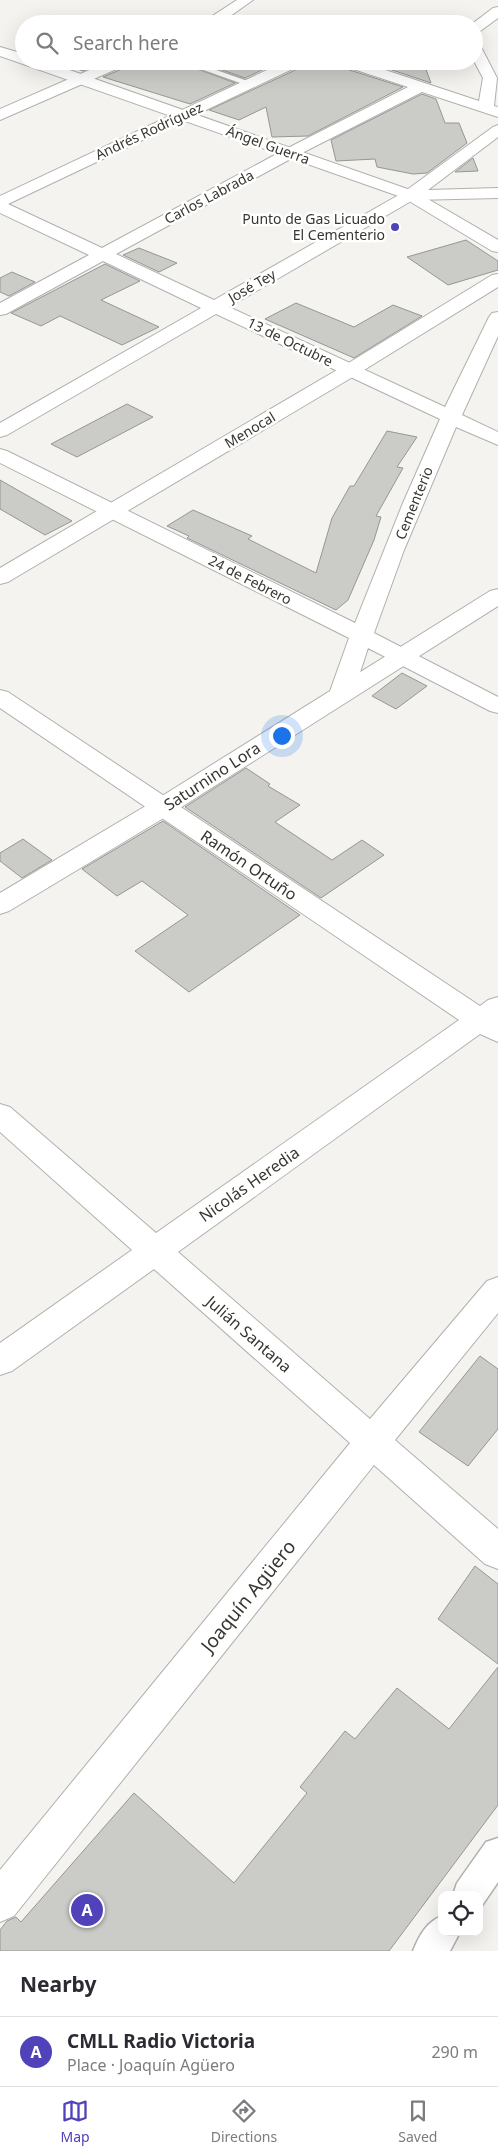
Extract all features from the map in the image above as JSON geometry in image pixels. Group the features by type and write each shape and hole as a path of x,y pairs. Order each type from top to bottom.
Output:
{"street":[{"path":"224,15 246,0"},
{"path":"483,23 498,11"},
{"path":"0,51 15,56"},
{"path":"369,70 492,110 490,78 483,66"},
{"name":"Ángel Guerra","path":"54,70 410,195 498,247"},
{"path":"0,115 104,70"},
{"name":"Andrés Rodríguez","path":"0,202 278,70"},
{"name":"Carlos Labrada","path":"0,310 290,153 420,88"},
{"name":"José Tey","path":"0,431 410,195 498,130"},
{"path":"410,195 498,193"},
{"name":"13 de Octubre","path":"0,207 498,439"},
{"name":"Menocal","path":"0,577 349,371 498,279"},
{"name":"Cementerio","path":"341,694 360,635 450,416 498,317"},
{"name":"24 de Febrero","path":"0,455 498,706"},
{"name":"Saturnino Lora","path":"0,905 164,807 498,596"},
{"name":"Ramón Ortuño","path":"0,697 164,807 492,1020"},
{"name":"Nicolás Heredia","path":"0,1361 154,1251 492,1020"},
{"name":"Julián Santana","path":"0,1115 498,1552"},
{"name":"Joaquín Agüero","path":"0,1902 372,1442 498,1290"},
{"path":"472,1891 498,1854"},
{"path":"430,1951 440,1936"}],"lane":[{"path":"209,70 249,83"}],"building":[{"path":"120,70 200,70 235,83 190,104 103,77"},
{"path":"222,70 262,70 245,78"},
{"path":"295,70 350,70 403,87 308,136 272,137 266,107 239,120 209,110"},
{"path":"392,70 426,70 431,83"},
{"path":"422,94 436,99 445,123 459,123 467,143 427,173 413,174 377,167 375,159 336,161 331,140"},
{"path":"473,158 478,171 455,172"},
{"path":"466,240 498,261 498,270 448,285 407,257"},
{"path":"139,248 177,263 159,272 123,255"},
{"path":"105,264 140,281 101,300 159,327 122,345 60,316 41,326 11,313"},
{"path":"12,272 35,282 9,296 0,292 0,278"},
{"path":"296,303 354,327 393,305 422,316 354,358 265,319"},
{"path":"127,404 153,417 77,457 51,444"},
{"path":"387,431 417,437 397,467 403,468 376,516 381,517 374,540 348,600 336,610 187,538 189,536 167,526 193,510 252,536 248,539 316,573 332,518 350,486 354,486"},
{"path":"0,480 72,521 45,535 0,509"},
{"path":"402,673 427,686 396,709 372,696"},
{"path":"246,768 270,784 268,786 300,805 275,822 332,860 362,840 384,855 321,898 185,807"},
{"path":"163,821 300,915 189,992 135,951 188,915 142,881 117,896 82,869"},
{"path":"23,839 52,860 22,878 0,861 0,853"},
{"path":"480,1356 498,1369 498,1429 468,1466 419,1432"},
{"path":"475,1566 498,1584 498,1664 438,1619"},
{"path":"498,1667 498,1805 389,1951 0,1951 0,1930 7,1921 16,1917 21,1922 134,1793 234,1883 307,1793 300,1787 345,1731 355,1739 397,1688 449,1729"}],"place":[{"name":"Punto de Gas Licuado El Cementerio","path":"395,227"},
{"name":"CMLL Radio Victoria","path":"87,1910"}]}
